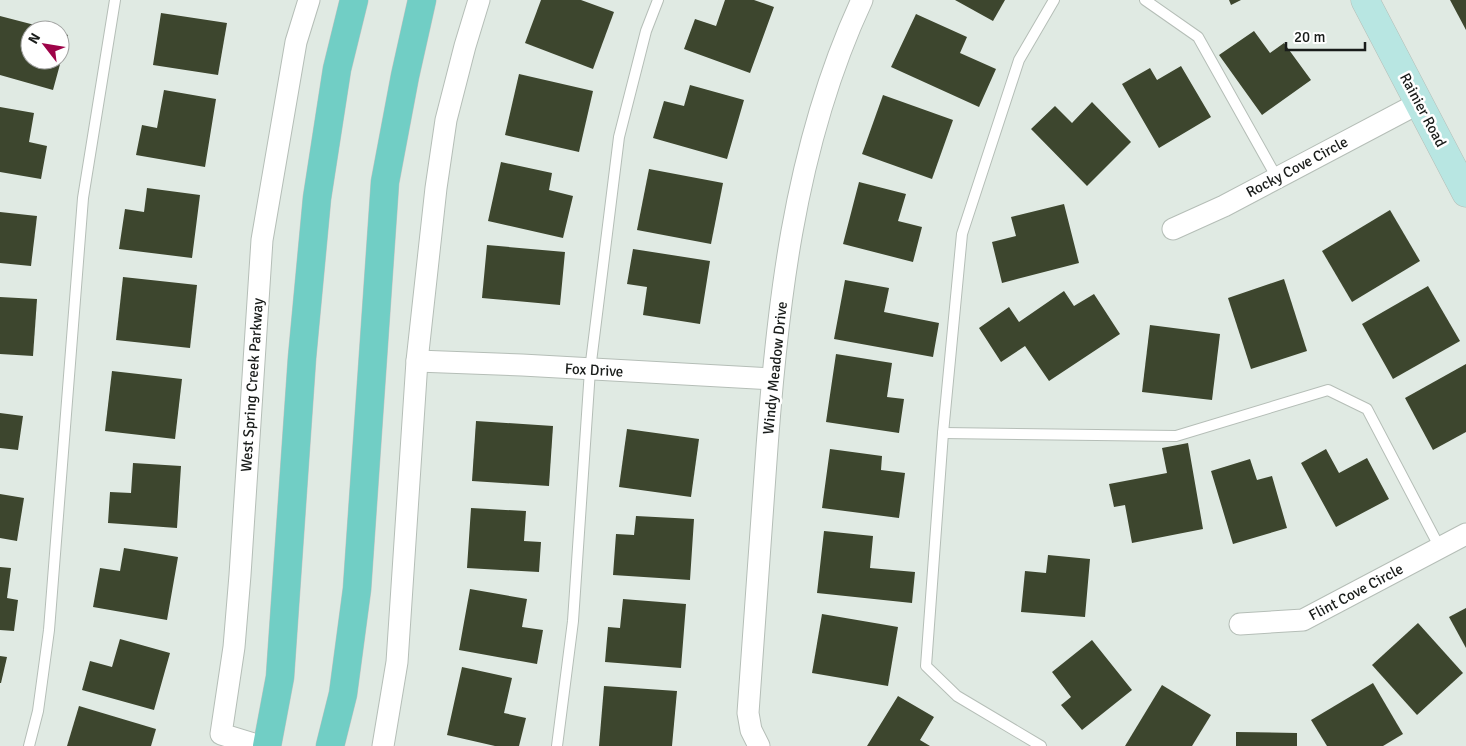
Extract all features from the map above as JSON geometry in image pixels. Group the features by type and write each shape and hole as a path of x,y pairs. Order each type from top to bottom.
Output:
{"main road":[{"path":"267,746 280,677 302,358 317,198 337,69 354,0"},
{"path":"330,746 343,694 357,588 385,182 405,76 422,0"}],"street":[{"name":"West Spring Creek Parkway","path":"260,746 221,734 234,647 240,575 262,240 296,42 309,0"},
{"path":"383,746 397,662 417,361 436,188 446,120 479,0"},
{"name":"Windy Meadow Drive","path":"759,746 751,730 748,713 772,380 779,319 796,208 819,114 862,0"},
{"name":"Rainier Road","path":"1365,0 1466,193"},
{"name":"Rocky Cove Circle","path":"1173,229 1224,206 1419,103"},
{"name":"Fox Drive","path":"417,361 772,380"},
{"name":"Flint Cove Circle","path":"1240,624 1303,620 1466,534"}],"lane":[{"path":"29,746 38,711 49,630 83,198 115,0"},
{"path":"557,746 573,621 590,370 618,137 646,31 658,0"},
{"path":"1041,746 957,696 926,666 943,433 962,234 1019,60 1054,0"},
{"path":"1145,0 1198,37 1277,178"},
{"path":"943,433 1176,436 1328,390 1367,409 1440,548"}],"building":[{"path":"541,0 581,0 614,12 593,69 525,43"},
{"path":"725,0 754,0 774,7 750,73 684,49 695,19 716,26"},
{"path":"955,0 1005,0 993,21"},
{"path":"1229,0 1241,0 1231,5"},
{"path":"1450,0 1466,0 1466,30"},
{"path":"161,13 227,23 218,75 153,65"},
{"path":"916,14 967,37 960,53 996,69 979,107 891,67"},
{"path":"0,16 20,21 20,70 58,70 53,90 0,75"},
{"path":"1254,31 1270,53 1284,43 1311,80 1262,115 1219,55"},
{"path":"1181,66 1211,117 1159,148 1122,84 1150,68 1157,80"},
{"path":"519,74 593,91 579,152 505,135"},
{"path":"690,85 744,100 727,159 653,138 664,101 684,106"},
{"path":"164,90 216,99 205,167 136,155 142,125 157,128"},
{"path":"883,95 953,120 932,179 862,154"},
{"path":"1092,102 1131,142 1087,186 1031,129 1055,106 1072,123"},
{"path":"0,107 34,113 29,142 47,146 41,179 0,172"},
{"path":"501,162 552,173 549,190 573,196 563,238 488,221"},
{"path":"649,169 723,183 711,244 637,230"},
{"path":"859,182 906,194 898,221 922,227 913,262 843,244"},
{"path":"147,188 200,195 192,258 119,249 125,209 144,212"},
{"path":"1064,204 1079,263 1002,283 992,242 1016,236 1011,217"},
{"path":"1390,210 1420,261 1352,302 1322,251"},
{"path":"0,212 37,216 31,266 0,263"},
{"path":"487,245 565,252 560,305 482,298"},
{"path":"633,249 710,261 700,324 643,315 647,287 627,284"},
{"path":"123,277 197,285 190,348 116,340"},
{"path":"1284,279 1307,351 1251,369 1228,298"},
{"path":"845,280 889,288 884,312 939,323 933,357 834,339"},
{"path":"1428,286 1460,341 1393,379 1362,324"},
{"path":"1064,291 1074,306 1094,294 1120,334 1049,381 1025,346 1001,362 979,328 1009,307 1019,322"},
{"path":"0,297 37,299 33,356 0,354"},
{"path":"1150,325 1220,334 1212,400 1142,392"},
{"path":"836,354 892,363 887,397 904,399 899,433 826,422"},
{"path":"1466,364 1466,432 1433,450 1405,398"},
{"path":"112,371 182,379 175,439 105,431"},
{"path":"0,413 23,416 18,450 0,448"},
{"path":"476,421 553,426 549,486 472,481"},
{"path":"627,429 699,439 691,497 619,487"},
{"path":"1188,443 1203,529 1132,543 1125,505 1114,507 1109,484 1167,473 1162,448"},
{"path":"830,449 882,456 881,470 905,473 899,518 822,508"},
{"path":"1326,449 1339,473 1367,458 1389,499 1336,527 1301,463"},
{"path":"1250,459 1257,480 1272,476 1287,528 1233,544 1211,471"},
{"path":"133,463 181,466 177,528 108,523 110,492 131,493"},
{"path":"0,494 24,498 17,541 0,538"},
{"path":"471,508 526,511 524,541 541,542 539,572 467,568"},
{"path":"636,516 694,519 690,580 613,575 616,534 634,535"},
{"path":"824,531 873,536 870,568 915,572 912,603 817,593"},
{"path":"124,548 178,557 167,620 93,607 100,568 120,571"},
{"path":"1048,555 1090,559 1085,617 1021,612 1025,571 1046,573"},
{"path":"0,567 11,568 7,598 18,600 14,631 0,630"},
{"path":"470,589 527,599 522,627 543,630 537,664 459,650"},
{"path":"623,599 686,604 681,668 605,662 608,627 620,628"},
{"path":"1466,608 1466,648 1449,617"},
{"path":"822,614 898,627 888,686 812,673"},
{"path":"1418,623 1463,673 1417,715 1372,665"},
{"path":"120,639 170,653 154,710 82,690 90,661 112,667"},
{"path":"1092,640 1132,690 1082,730 1061,705 1071,697 1052,672"},
{"path":"0,656 7,657 1,683 0,683"},
{"path":"462,667 512,678 504,713 526,718 519,746 495,746 447,735"},
{"path":"1373,683 1403,734 1383,746 1327,746 1311,720"},
{"path":"1162,685 1211,715 1192,746 1125,746"},
{"path":"604,686 677,691 672,746 599,746"},
{"path":"898,696 934,717 920,740 930,746 867,746"},
{"path":"79,706 156,729 151,746 67,746"},
{"path":"1236,732 1297,733 1297,746 1236,746"}]}
